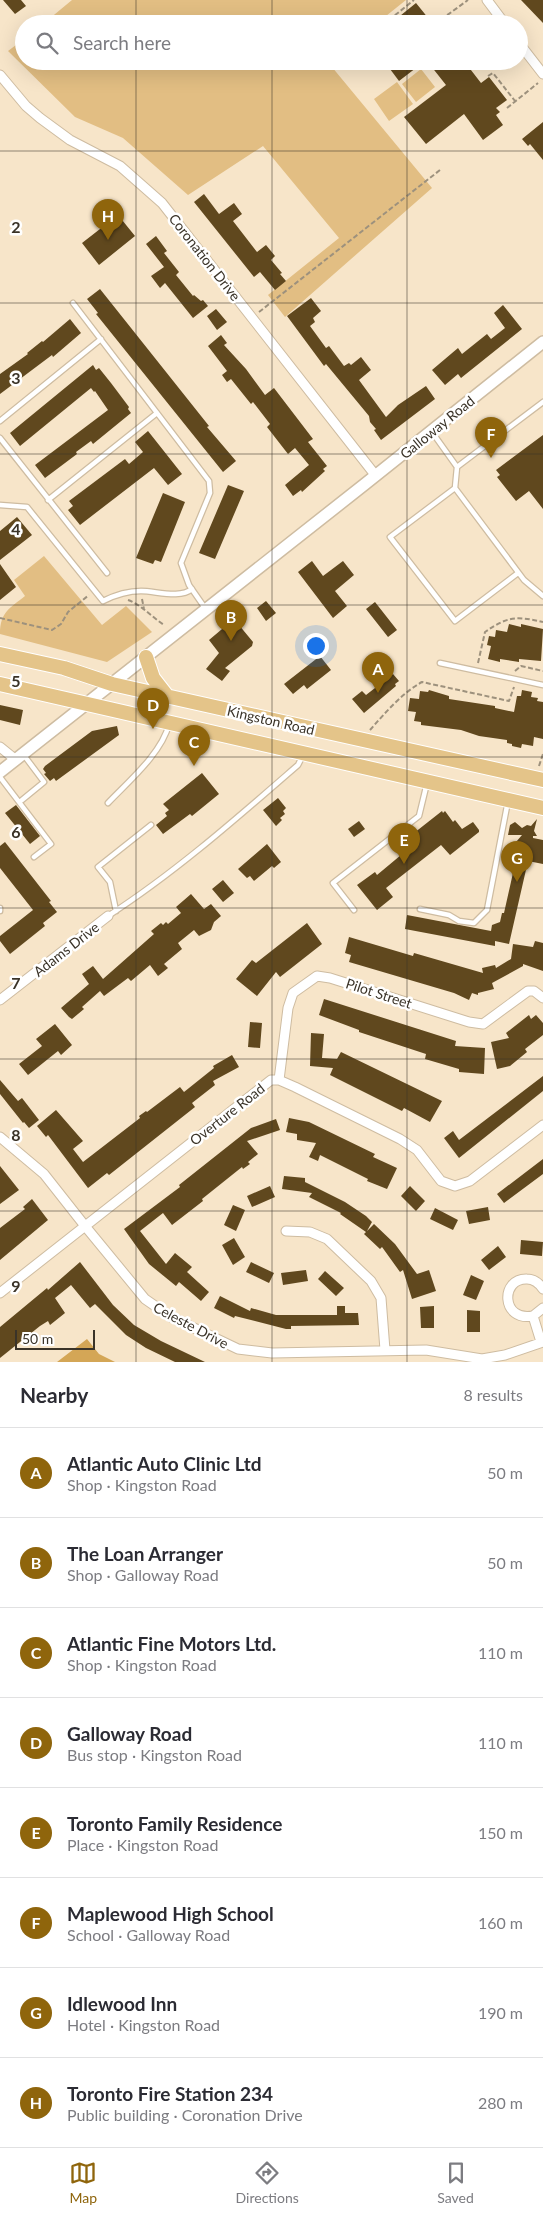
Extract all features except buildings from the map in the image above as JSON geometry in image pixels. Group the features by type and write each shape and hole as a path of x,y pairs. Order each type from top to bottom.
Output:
{"main road":[{"name":"Kingston Road","path":"0,654 64,668 112,684 540,775"},
{"path":"146,657 153,678 167,696"},
{"name":"Kingston Road","path":"0,684 63,700 170,722 543,808"}],"street":[{"path":"487,0 498,15"},
{"path":"528,55 543,74"},
{"name":"Coronation Drive","path":"0,75 26,106 40,118 70,140 120,166 162,203 376,476"},
{"name":"Galloway Road","path":"0,772 207,610 543,342"},
{"path":"0,747 20,757"},
{"name":"Adams Drive","path":"0,1000 108,916"},
{"name":"Pilot Street","path":"279,1080 288,1008 293,993 317,976 330,978 469,1022 483,1024 528,991 534,991 543,998"},
{"name":"Overture Road","path":"0,1293 271,1080 279,1080 400,1139 417,1150 441,1181 455,1186 470,1181 543,1125"},
{"name":"Celeste Drive","path":"0,1137 44,1174 132,1286 155,1308 238,1349 272,1353 385,1350 438,1351 482,1359 542,1342"},
{"path":"286,1231 310,1232 327,1239 371,1281 381,1298 385,1350"},
{"path":"543,1289 536,1281 524,1279 518,1281 509,1290 508,1303 515,1313 520,1316 533,1316 543,1308"},
{"path":"533,1316 542,1342"}],"lane":[{"path":"72,303 210,484 210,493 182,561 184,576 207,610"},
{"path":"0,421 101,339"},
{"path":"458,467 543,402"},
{"path":"48,500 157,413"},
{"path":"432,431 458,467 455,488 390,538 455,620 518,573"},
{"path":"0,438 107,573"},
{"path":"455,488 518,573 536,592 543,596"},
{"path":"0,505 27,507 102,601 119,594 140,591 177,593 192,589"},
{"path":"440,663 543,686"},
{"path":"108,803 148,761 166,736 170,722"},
{"path":"108,916 149,889 232,823 298,765 304,753"},
{"path":"20,757 44,782 22,800"},
{"path":"0,777 51,844 34,857"},
{"path":"354,910 334,883 419,816 427,782"},
{"path":"420,909 449,915 459,921 474,923 487,910 509,800"},
{"path":"116,911 110,882 98,867 151,825"}],"path":[{"path":"395,15 414,0"},
{"path":"447,15 468,0"},
{"path":"488,76 493,73 515,101"},
{"path":"507,108 543,80"},
{"path":"253,317 440,170"},
{"path":"0,618 52,630 61,624 68,612 95,591"},
{"path":"140,591 147,614 164,625"},
{"path":"119,594 123,598 144,608"},
{"path":"477,666 486,632 502,620 520,617 543,622"},
{"path":"510,674 521,666 543,671"},
{"path":"368,732 415,686 422,682 509,701 514,687"},
{"path":"540,775 543,754"}],"shaded area":[{"path":"72,0 406,0 387,15 54,15"},
{"path":"15,46 15,58 8,51"},
{"path":"27,70 334,70 432,188 285,317 268,295 339,238 263,146 188,195 123,138 75,117"},
{"path":"422,70 435,87 416,102 402,84"},
{"path":"397,82 413,104 389,121 374,99"},
{"path":"44,556 102,625 126,606 152,632 107,662 0,634 4,615 10,607 25,596 14,580"},
{"path":"87,1339 99,1354 115,1362 57,1362"}],"place":[{"name":"Toronto Fire Station 234","path":"108,240"},
{"name":"Maplewood High School","path":"491,458"},
{"name":"The Loan Arranger","path":"231,641"},
{"name":"Atlantic Auto Clinic Ltd","path":"378,693"},
{"name":"Galloway Road","path":"153,729"},
{"name":"Atlantic Fine Motors Ltd.","path":"194,766"},
{"name":"Toronto Family Residence","path":"404,864"},
{"name":"Idlewood Inn","path":"517,882"}]}
